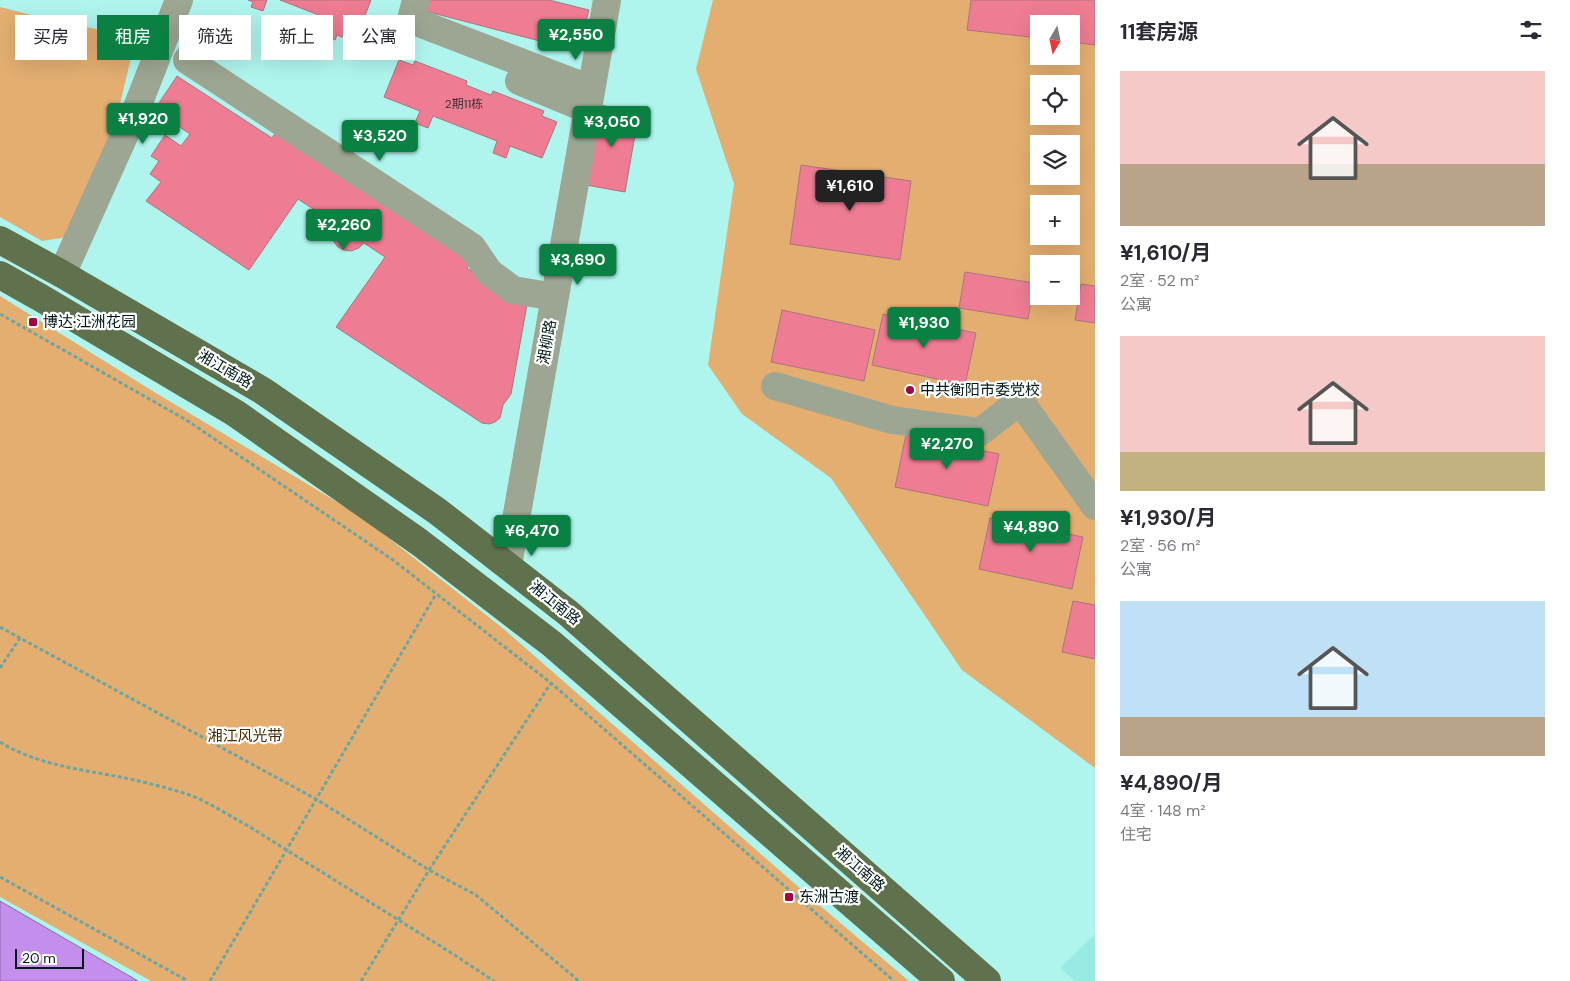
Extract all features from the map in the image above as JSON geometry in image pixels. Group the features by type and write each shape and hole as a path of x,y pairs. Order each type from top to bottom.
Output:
{"main road":[{"name":"湘江南路","path":"0,240 62,274 263,392 437,511 575,619 987,981"},
{"name":"湘江南路","path":"0,275 235,413 419,542 552,644 941,981"}],"street":[{"path":"62,274 138,105 180,0"},
{"path":"416,0 411,20 534,80 589,99"},
{"name":"湘柳路","path":"508,565 607,0"},
{"path":"187,60 472,248 488,272 513,290 554,297"},
{"path":"775,386 892,420 980,432 1020,401 1095,506"}],"path":[{"path":"0,314 188,421 393,560 550,684 894,981"},
{"path":"210,981 436,594"},
{"path":"0,627 316,799 429,870 476,895 579,981"},
{"path":"0,668 20,638"},
{"path":"361,981 429,870 550,684"},
{"path":"0,742 15,751 58,766 141,782 188,795 245,824 494,981"},
{"path":"0,877 188,981"}],"shaded area":[{"path":"0,901 138,981 0,981"},
{"path":"1095,934 1095,981 1075,981 1060,968"}],"green space":[{"name":"中共衡阳市委党校","path":"713,0 1095,0 1095,768 962,670 831,478 742,414 708,365 734,184 696,69"},
{"path":"0,7 31,15 15,15 15,60 87,60 87,27 97,29 97,60 131,60 109,150 75,223 62,238 42,241 0,217"},
{"name":"湘江风光带","path":"0,296 151,390 362,517 505,630 818,904 909,981 151,981 0,897"}],"building":[{"path":"248,0 267,0 263,11 251,7 253,2"},
{"path":"280,0 371,0 365,15 343,15 343,37 337,35 335,40 333,39 333,15 319,15"},
{"path":"428,0 549,0 589,10 578,51 425,11"},
{"path":"971,0 1095,0 1095,45 1080,43 1080,15 1030,15 1030,37 967,30"},
{"path":"399,60 413,65 415,61 467,81 466,85 491,95 493,91 544,111 542,116 557,122 542,158 510,146 506,158 493,153 497,141 433,116 428,128 415,123 420,111 384,97"},
{"path":"177,76 272,138 276,132 472,262 467,268 508,296 528,299 511,394 503,405 500,418 489,424 482,423 336,327 385,257 364,243 359,248 351,251 338,247 330,237 330,229 333,222 298,199 249,270 146,201 161,182 150,174 159,161 151,156 165,135 181,146 190,134 178,126 180,121 157,106"},
{"path":"599,105 639,112 625,192 586,185"},
{"path":"801,165 911,181 900,260 790,244"},
{"path":"965,272 1030,282 1030,305 1028,319 959,308"},
{"path":"1081,284 1095,286 1095,323 1075,320 1078,305 1080,305"},
{"path":"782,310 875,330 864,381 771,362"},
{"path":"883,314 976,333 965,385 872,365"},
{"path":"906,435 999,454 988,506 895,487"},
{"path":"990,518 1083,537 1072,589 979,569"},
{"path":"1073,601 1095,605 1095,659 1062,652"}],"place":[{"name":"博达·江洲花园","path":"33,322"},
{"name":"中共衡阳市委党校","path":"910,390"},
{"name":"东洲古渡","path":"789,897"}]}
